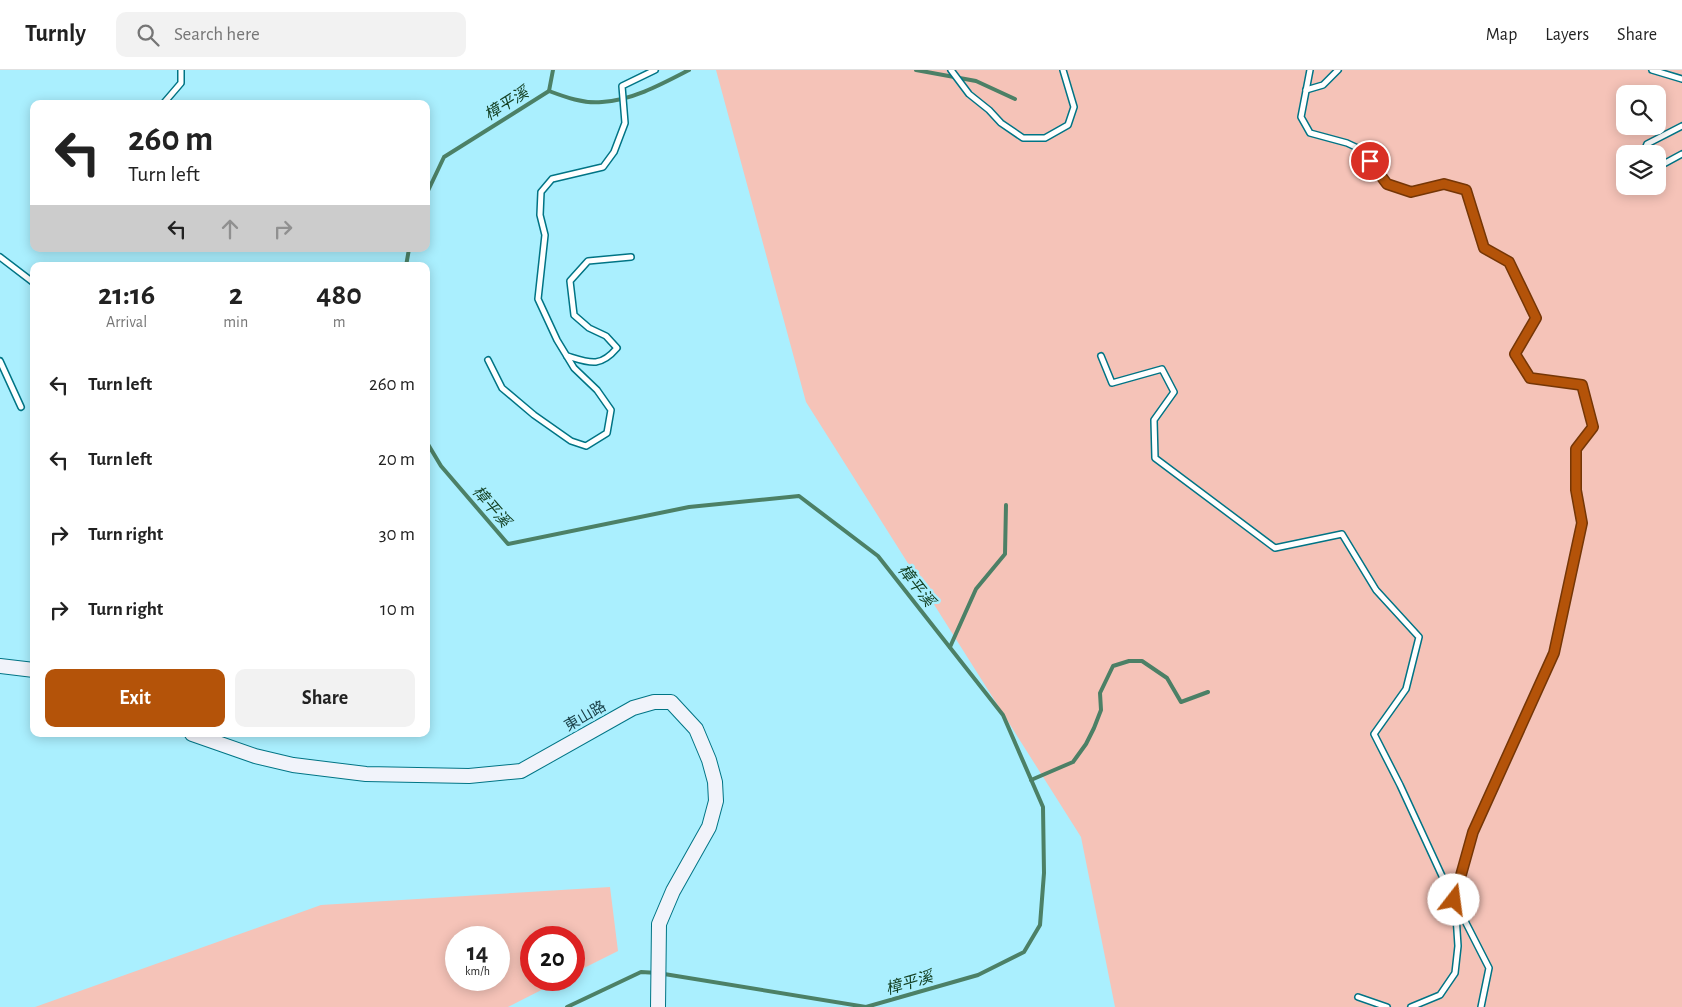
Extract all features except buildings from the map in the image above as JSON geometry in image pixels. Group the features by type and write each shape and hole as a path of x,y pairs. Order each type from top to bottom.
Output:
{"street":[{"path":"0,666 30,670"},
{"name":"東山路","path":"201,737 255,756 293,765 366,774 469,776 521,771 633,708 654,702 671,702 696,729 711,767 715,782 716,801 709,827 673,891 658,930 658,1003"}],"lane":[{"path":"167,100 182,83 181,70"},
{"path":"488,360 502,388 534,415 571,441 586,446 607,432 611,410 597,390 574,368 545,317 538,299 545,235 540,214 540,192 552,179 603,167 614,152 625,123 622,86 655,70"},
{"path":"951,70 969,94 1002,123 1023,138 1045,138 1068,125 1074,107 1063,70"},
{"path":"1310,70 1301,117 1310,133 1347,143 1362,150 1387,184 1411,192 1444,184 1466,190 1484,248 1509,262 1536,318 1515,354 1530,378 1582,385 1593,427 1576,449 1576,490 1582,523 1554,653 1473,832 1454,900 1458,946 1455,973 1440,995 1411,1007"},
{"path":"1306,90 1323,85 1338,70"},
{"path":"1652,70 1682,79"},
{"path":"1647,145 1682,126"},
{"path":"1666,163 1682,154"},
{"path":"0,257 30,280"},
{"path":"567,356 592,364 608,359 617,348 606,336 589,328 574,315 570,281 588,261 631,257"},
{"path":"1101,356 1112,383 1162,369 1174,392 1154,420 1156,458 1275,548 1342,534 1376,590 1419,637 1406,689 1374,734 1489,968 1481,1007"},
{"path":"0,361 21,407"},
{"path":"1358,997 1387,1007"}],"shaded area":[{"path":"716,70 1682,70 1682,1007 1115,1007 1081,837 806,402"},
{"path":"610,887 618,951 585,968 585,926 520,926 520,991 539,991 508,1007 35,1007 321,905"}],"waterway":[{"name":"樟平溪","path":"430,187 444,157 549,91 553,70"},
{"path":"549,91 582,101 614,101 636,95 689,70"},
{"path":"916,70 976,81 1015,99"},
{"name":"樟平溪","path":"407,262 408,252"},
{"name":"樟平溪","path":"430,448 441,466 508,544 689,507 799,496 878,556 1003,715 1043,807 1044,873 1040,925 1024,952 978,975 866,1007"},
{"path":"950,647 976,589 1005,554 1006,505"},
{"path":"1031,780 1073,762 1086,744 1101,710 1100,693 1113,666 1129,661 1142,661 1167,678 1181,702 1208,692"},
{"name":"樟平溪","path":"567,1007 641,972 658,973 866,1007"}],"route":[{"path":"1370,161 1387,184 1411,192 1444,184 1466,190 1484,248 1509,262 1536,318 1515,354 1530,378 1582,385 1593,427 1576,449 1576,490 1582,523 1554,653 1473,832 1454,900"}]}
